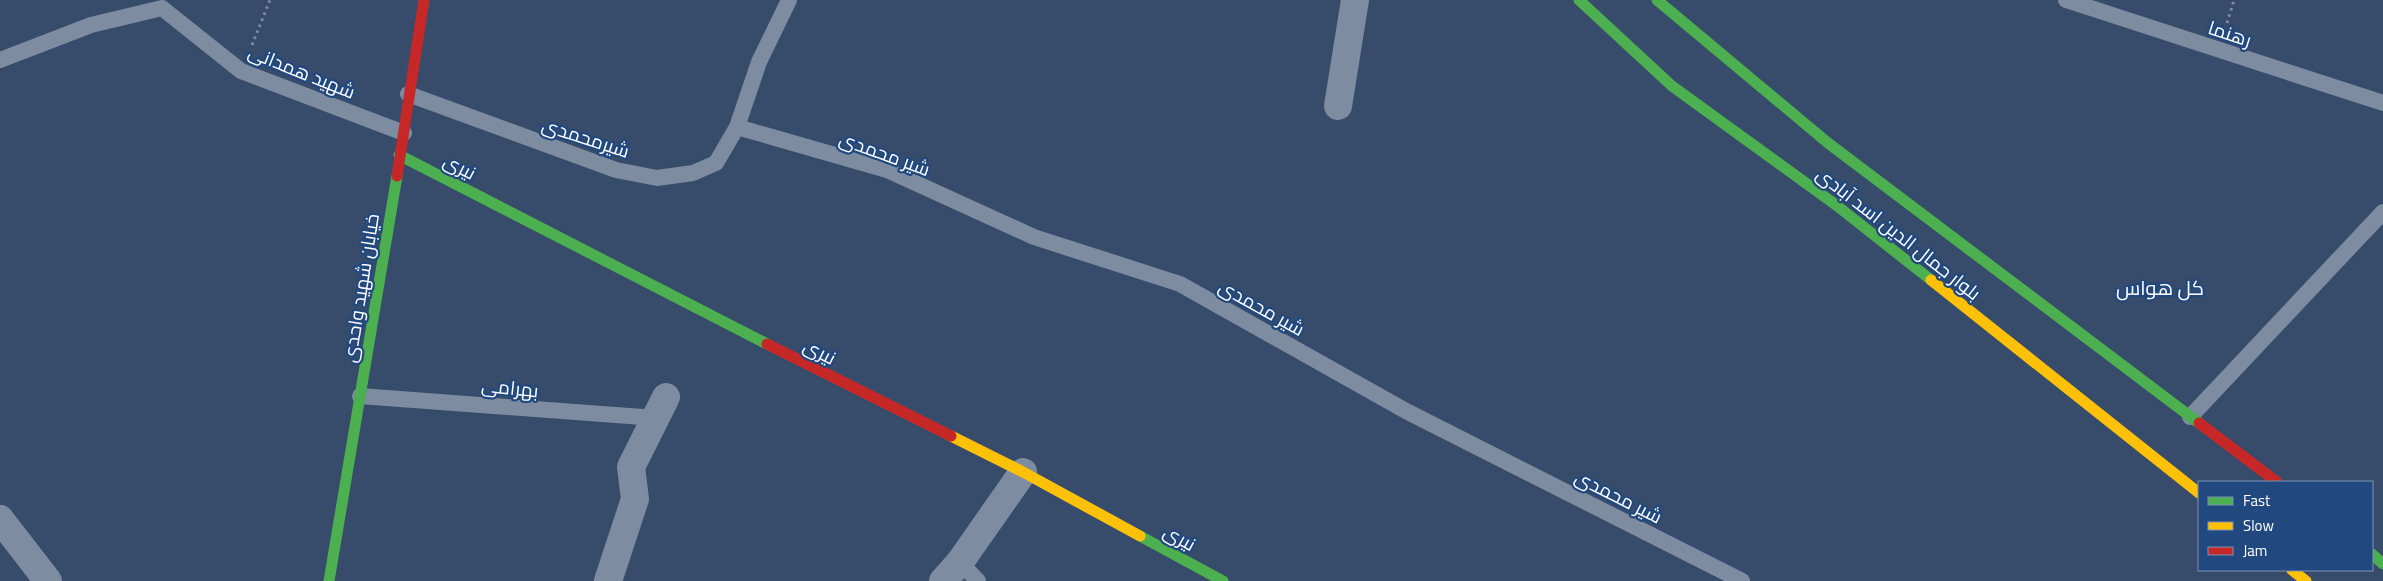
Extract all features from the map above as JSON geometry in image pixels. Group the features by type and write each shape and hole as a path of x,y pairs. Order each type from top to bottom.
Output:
{"main road":[{"name":"خیابان شهید واحدی","path":"329,581 404,133 408,94 424,0"},
{"name":"بلوار جمال الدین اسد آبادی","path":"1657,0 1828,142 2276,481"},
{"name":"بلوار جمال الدین اسد آبادی","path":"1586,2 1672,86 1836,205 2198,492"},
{"name":"نیری","path":"400,155 697,309 1023,472 1223,581"},
{"path":"2373,555 2383,564"},
{"path":"2293,571 2306,581"}],"street":[{"path":"1338,106 1355,0"},
{"path":"608,581 635,499 631,468 661,408"},
{"path":"960,575 1023,472"},
{"path":"0,519 48,581"}],"lane":[{"name":"شیرمحمدی","path":"408,94 616,170 657,178 694,173 716,164 737,127 759,62 789,0"},
{"name":"رهنما","path":"2066,0 2383,103"},
{"name":"شهید همدانی","path":"0,60 91,25 162,8 241,71 404,133"},
{"name":"شیر محمدی","path":"737,127 887,170 1034,237 1180,284 1406,411 1742,581"},
{"path":"2190,416 2383,212"},
{"name":"بهرامی","path":"360,396 661,408"}],"path":[{"path":"241,71 270,0"}],"traffic: fast":[{"path":"1579,0 1672,86 1836,205 1931,280"},
{"path":"1657,0 1828,143 2199,423"},
{"path":"399,155 767,344"},
{"path":"329,581 397,176"},
{"path":"1140,536 1223,581"},
{"path":"2373,555 2383,564"}],"traffic: slow":[{"path":"1931,280 2198,492"},
{"path":"951,436 1023,472 1140,536"},
{"path":"2293,571 2306,581"}],"traffic: jam":[{"path":"397,176 424,0"},
{"path":"767,344 951,436"},
{"path":"2199,423 2276,481"}],"district":[{"name":"کل هواس","path":"2160,287"}]}
